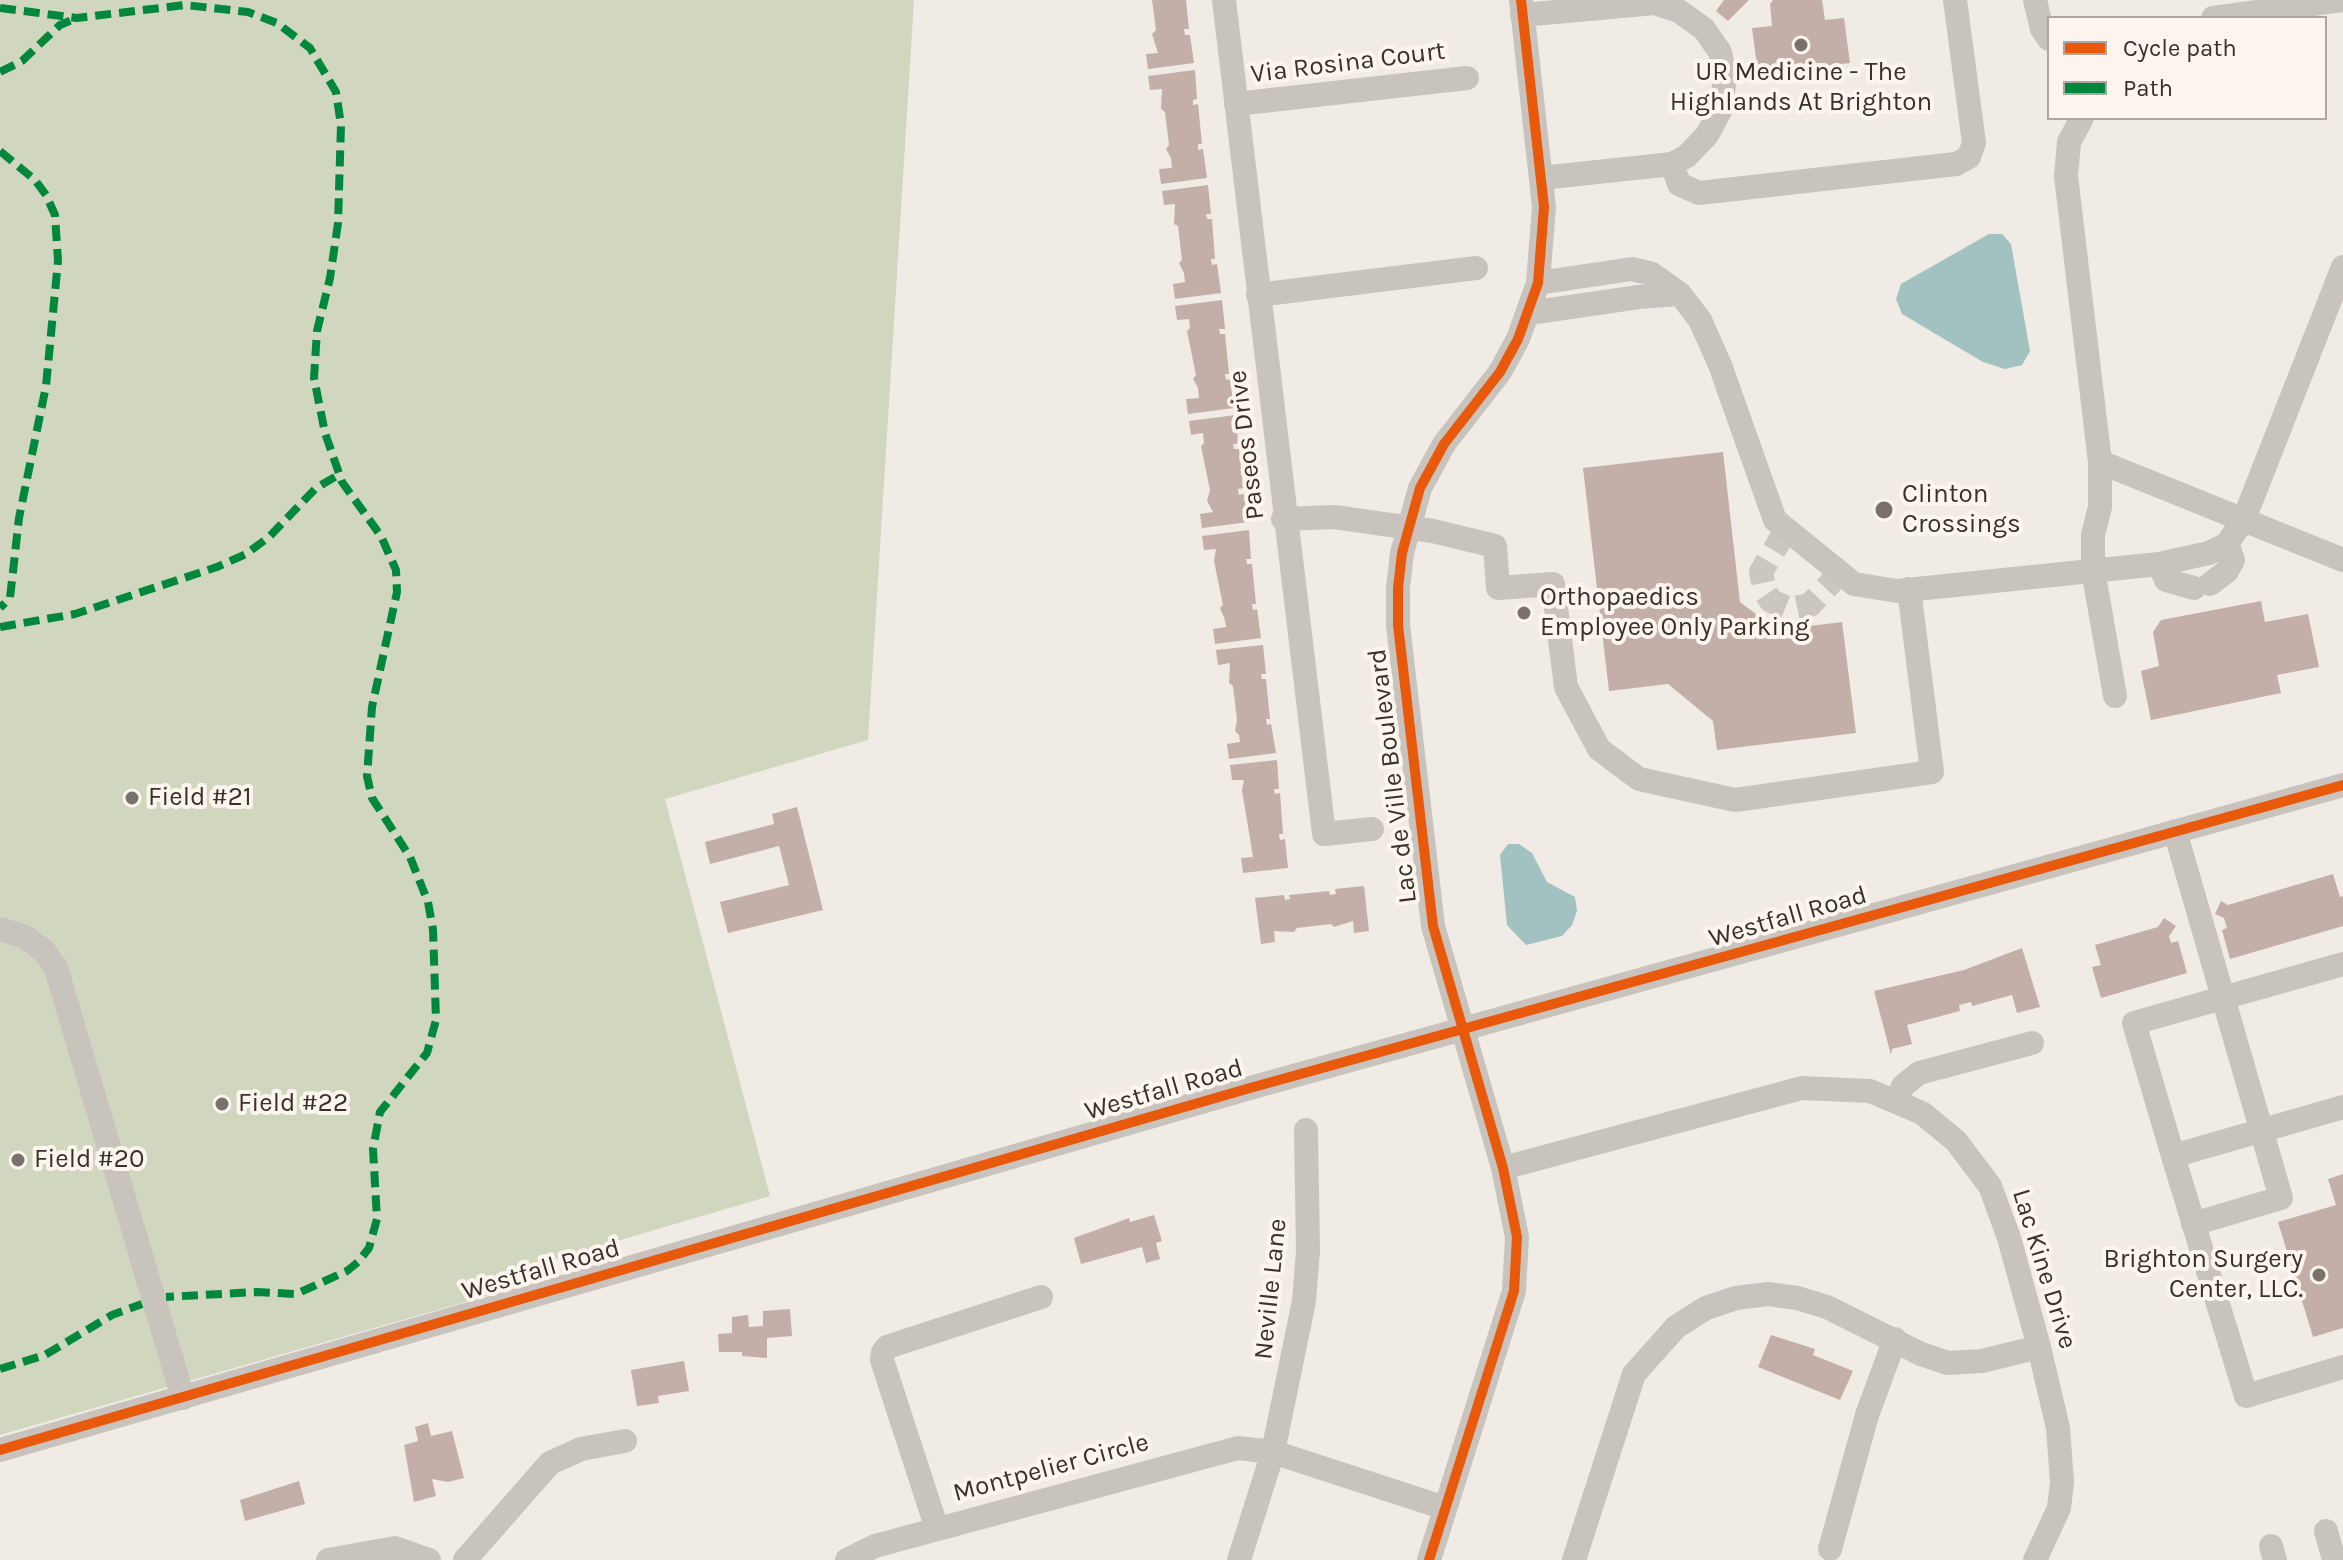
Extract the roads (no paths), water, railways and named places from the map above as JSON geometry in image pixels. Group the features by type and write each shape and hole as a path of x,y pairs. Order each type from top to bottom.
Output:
{"street":[{"name":"Paseos Drive","path":"1224,0 1283,519 1324,834 1372,829"},
{"path":"1672,164 1679,184 1699,193 1956,164 1969,157 1974,143 1955,0"},
{"path":"2035,0 2042,29 2047,36"},
{"path":"2227,16 2343,0"},
{"path":"1522,8 1647,1 1679,11 1704,29 1720,52 1725,78 1721,109 1707,135 1687,156 1672,164 1541,178"},
{"name":"Lac de Ville Boulevard","path":"1429,1560 1514,1291 1517,1237 1503,1168 1433,926 1398,625 1398,588 1408,527 1431,464 1500,372 1529,313 1538,283 1544,237 1541,178 1522,8"},
{"name":"Via Rosina Court","path":"1236,104 1467,78"},
{"path":"2081,120 2069,142 2066,176 2100,462 2100,507 2093,535 2093,570 2115,696"},
{"path":"1538,283 1632,269 1652,274 1680,294 1700,320 1720,365 1775,520 1854,584 1909,589 2159,564 2209,553 2227,544 2244,519 2343,267"},
{"path":"1258,295 1476,268"},
{"path":"1529,313 1680,294"},
{"path":"2100,462 2343,560"},
{"path":"1283,519 1334,517 1408,527 1495,546 1498,588 1553,584 1566,687 1599,749 1639,779 1735,800 1932,772 1909,589"},
{"path":"2159,564 2166,580 2202,586 2227,571 2233,560 2227,544"},
{"name":"Westfall Road","path":"0,1450 1250,1088 1463,1032 2343,785"},
{"path":"2175,831 2281,1198 2193,1224"},
{"path":"0,929 25,937 44,951 56,968 183,1398"},
{"path":"2343,964 2134,1023 2246,1396 2343,1367"},
{"path":"1897,1100 1903,1086 1919,1073 2032,1043"},
{"name":"Lac Kine Drive","path":"1503,1168 1802,1088 1848,1088 1897,1100 1922,1113 1956,1141 1990,1186 2009,1238 2039,1347 2058,1428 2062,1482 2059,1508 2037,1559"},
{"path":"2173,1156 2343,1107"},
{"name":"Neville Lane","path":"1273,1452 1304,1301 1308,1251 1306,1130"},
{"path":"1574,1560 1630,1384 1651,1351 1676,1327 1706,1308 1736,1298 1768,1294 1827,1307 1948,1363 1982,1361 2039,1347"},
{"path":"937,1529 882,1360 883,1352 887,1347 1041,1297"},
{"path":"1830,1549 1867,1415 1895,1339"},
{"path":"465,1560 550,1463 581,1449 625,1441"},
{"name":"Montpelier Circle","path":"847,1560 875,1546 1238,1448 1273,1452 1445,1508"},
{"path":"1239,1560 1273,1452"},
{"path":"2326,1531 2334,1560"},
{"path":"328,1560 395,1548 429,1560"}],"water":[{"path":"1989,234 2002,234 2011,244 2030,351 2022,365 2005,369 1983,362 1902,314 1896,299 1901,284"},
{"path":"1508,844 1519,844 1532,853 1547,882 1575,897 1577,911 1572,925 1562,936 1526,945 1507,925 1500,855"}],"tunnel":[{"path":"1786,530 1761,572 1765,592 1771,601 1790,609 1810,605 1840,573"}],"place":[{"name":"UR Medicine - The Highlands At Brighton","path":"1801,45"},
{"name":"Clinton Crossings","path":"1884,510"},
{"name":"Orthopaedics Employee Only Parking","path":"1524,613"},
{"name":"Field #21","path":"132,798"},
{"name":"Field #22","path":"222,1104"},
{"name":"Field #20","path":"18,1160"},
{"name":"Brighton Surgery Center, LLC.","path":"2319,1275"}]}
